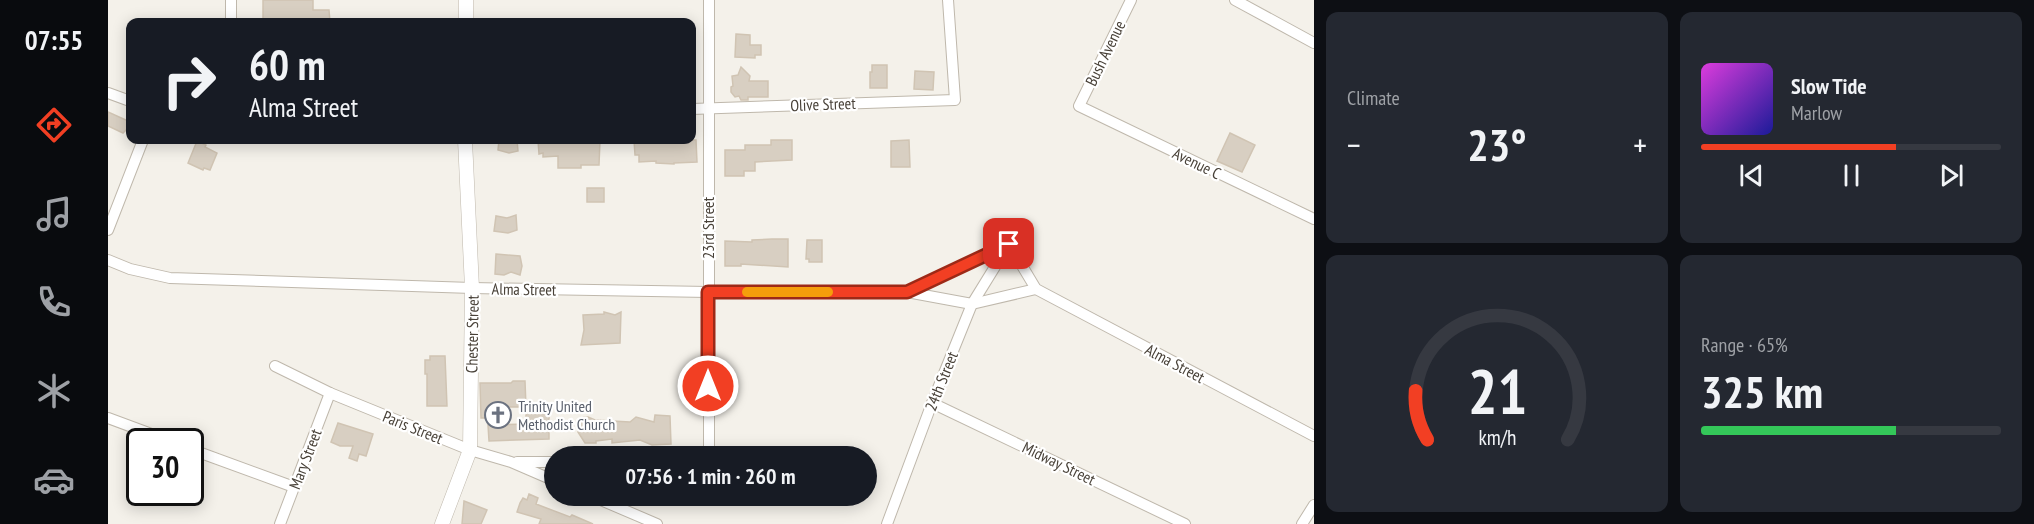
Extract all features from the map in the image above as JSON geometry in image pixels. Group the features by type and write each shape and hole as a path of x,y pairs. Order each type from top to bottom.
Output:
{"street":[{"path":"231,0 231,18"},
{"path":"466,0 466,18"},
{"name":"23rd Street","path":"709,446 710,0"},
{"name":"Olive Street","path":"696,109 955,100 948,0"},
{"name":"Bush Avenue","path":"1079,106 1131,0"},
{"path":"1234,0 1314,43"},
{"path":"108,93 126,100"},
{"name":"Avenue C","path":"1079,106 1314,219"},
{"path":"108,230 142,144"},
{"name":"Chester Street","path":"442,524 470,450 472,288 465,144"},
{"path":"1009,244 1036,289"},
{"name":"Alma Street","path":"907,292 1009,244"},
{"name":"24th Street","path":"887,524 972,304 1009,244"},
{"name":"Alma Street","path":"108,260 130,269 170,278 472,288 708,292 907,292 972,304 1036,289 1314,436"},
{"name":"Paris Street","path":"275,366 330,393 470,450 511,462 544,476"},
{"name":"Mary Street","path":"281,524 330,393"},
{"name":"Midway Street","path":"932,403 1185,524"},
{"path":"108,418 135,428"},
{"path":"204,453 294,487"},
{"path":"511,462 544,462"},
{"path":"1302,524 1314,505"},
{"path":"615,506 657,524"}],"building":[{"path":"263,0 313,0 313,10 329,10 330,18 263,18"},
{"path":"736,34 750,35 750,45 761,45 761,55 755,55 755,58 735,57"},
{"path":"872,65 887,65 887,88 870,88"},
{"path":"741,67 750,76 749,81 768,81 768,97 748,97 748,100 741,100 739,96 735,97 731,92 732,76 738,75"},
{"path":"915,71 934,72 933,90 914,89"},
{"path":"108,112 126,120 126,130 123,133 108,126"},
{"path":"1230,133 1255,145 1242,172 1217,161"},
{"path":"696,140 697,162 674,164 656,163 656,161 639,162 639,155 635,155 634,144 696,144"},
{"path":"771,140 792,140 792,160 755,162 755,171 744,171 744,176 725,176 725,150 745,150 745,145 771,145"},
{"path":"909,140 910,167 891,167 891,141"},
{"path":"196,144 204,144 217,153 210,170 204,168 203,170 188,163"},
{"path":"499,144 517,144 518,151 509,153 498,150"},
{"path":"538,144 600,144 599,165 581,165 581,168 558,168 558,156 543,157 543,153 539,154"},
{"path":"587,188 604,188 604,202 587,202"},
{"path":"516,215 517,230 508,233 494,231 496,216 507,218"},
{"path":"788,239 788,267 741,264 741,266 725,266 725,241 752,242 752,240"},
{"path":"807,240 822,240 822,262 809,262 809,259 806,259"},
{"path":"496,254 520,256 522,266 520,275 511,272 504,275 495,274"},
{"path":"604,312 615,315 621,312 620,343 581,345 584,330 583,315 604,314"},
{"path":"430,356 445,356 447,406 427,406 425,360 430,360"},
{"path":"525,381 526,407 493,407 493,418 481,418 480,383 511,383"},
{"path":"549,409 549,439 489,441 488,425 526,424 526,410"},
{"path":"655,415 670,416 671,444 652,445 640,440 612,443 612,439 585,443 578,432 581,418 630,422 636,417 654,422"},
{"path":"338,423 373,434 366,456 359,454 357,461 349,458 353,446 340,446 331,442"},
{"path":"529,494 538,498 536,504 593,524 539,524 541,519 517,512 523,498 527,500"},
{"path":"464,501 487,510 481,524 462,524"}],"slow traffic":[{"path":"747,292 828,292"}],"place":[{"name":"Trinity United Methodist Church","path":"498,415"}],"route":[{"path":"708,386 708,292 907,292 1009,244"}]}
